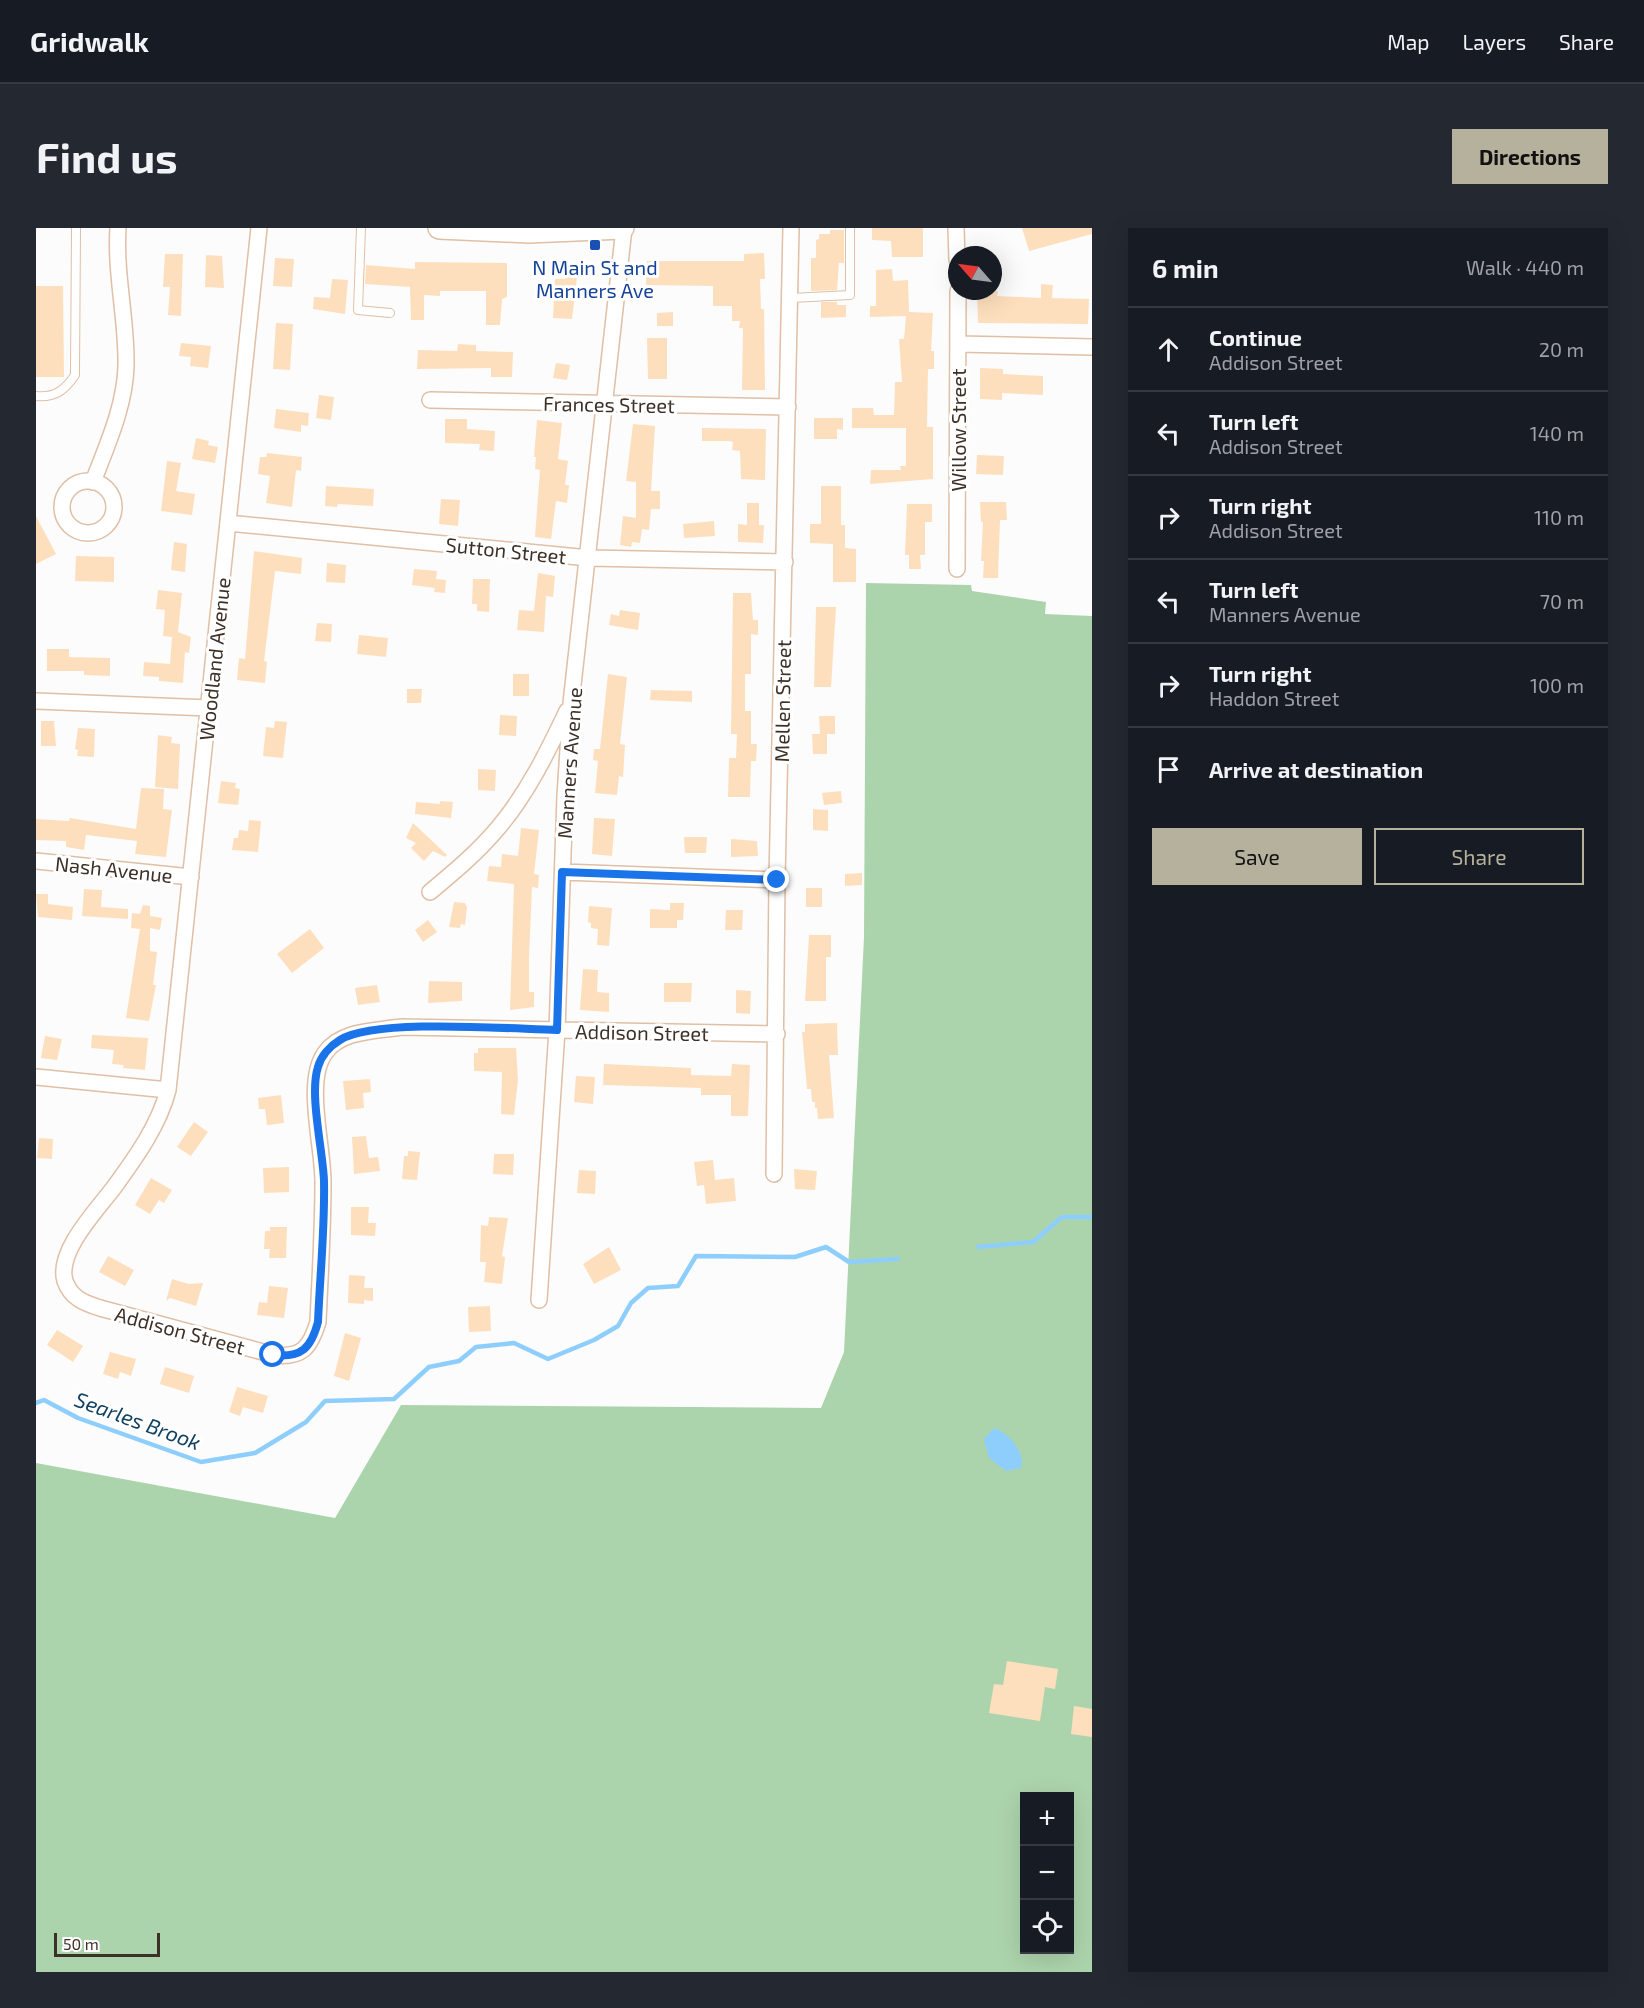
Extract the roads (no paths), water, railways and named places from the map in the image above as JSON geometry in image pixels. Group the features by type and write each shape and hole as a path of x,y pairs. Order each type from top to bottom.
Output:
{"main road":[{"path":"439,228 502,230 624,228"}],"street":[{"path":"93,482 117,414 126,369 117,270 118,228"},
{"name":"Woodland Avenue","path":"168,1090 259,228"},
{"name":"Manners Avenue","path":"539,1300 557,1030 571,703 607,404 624,228"},
{"name":"Mellen Street","path":"774,1174 777,880 791,228"},
{"path":"956,228 957,246"},
{"name":"Willow Street","path":"957,569 958,300"},
{"path":"959,344 1092,347"},
{"name":"Frances Street","path":"430,400 788,407"},
{"name":"Sutton Street","path":"228,523 589,558 785,562"},
{"path":"36,701 209,708"},
{"path":"430,892 471,857 499,826 552,742 571,703"},
{"name":"Nash Avenue","path":"36,861 191,877"},
{"path":"562,872 777,880"},
{"name":"Addison Street","path":"168,1090 158,1118 141,1148 74,1242 65,1262 65,1280 73,1296 83,1303 273,1355 289,1357 305,1350 313,1338 318,1322 324,1181 316,1090 317,1069 325,1052 340,1039 356,1034 401,1027 777,1034"},
{"path":"36,1077 168,1090"}],"lane":[{"path":"36,396 45,397 65,390 75,375 76,228"},
{"path":"361,228 358,310 390,313"},
{"path":"790,298 850,295 850,228"}],"water":[{"path":"994,1428 1005,1434 1015,1444 1021,1456 1021,1468 1006,1471 989,1458 984,1439"}],"waterway":[{"name":"Searles Brook","path":"978,1247 1033,1242 1062,1217 1092,1217"},
{"name":"Searles Brook","path":"36,1403 44,1400 78,1418 201,1462 255,1453 306,1422 325,1401 394,1399 429,1367 459,1361 476,1347 514,1343 548,1359 594,1340 618,1326 631,1303 648,1288 678,1286 696,1256 795,1257 826,1247 849,1262 898,1259"}],"place":[{"name":"N Main St and Manners Ave","path":"595,245"}]}
